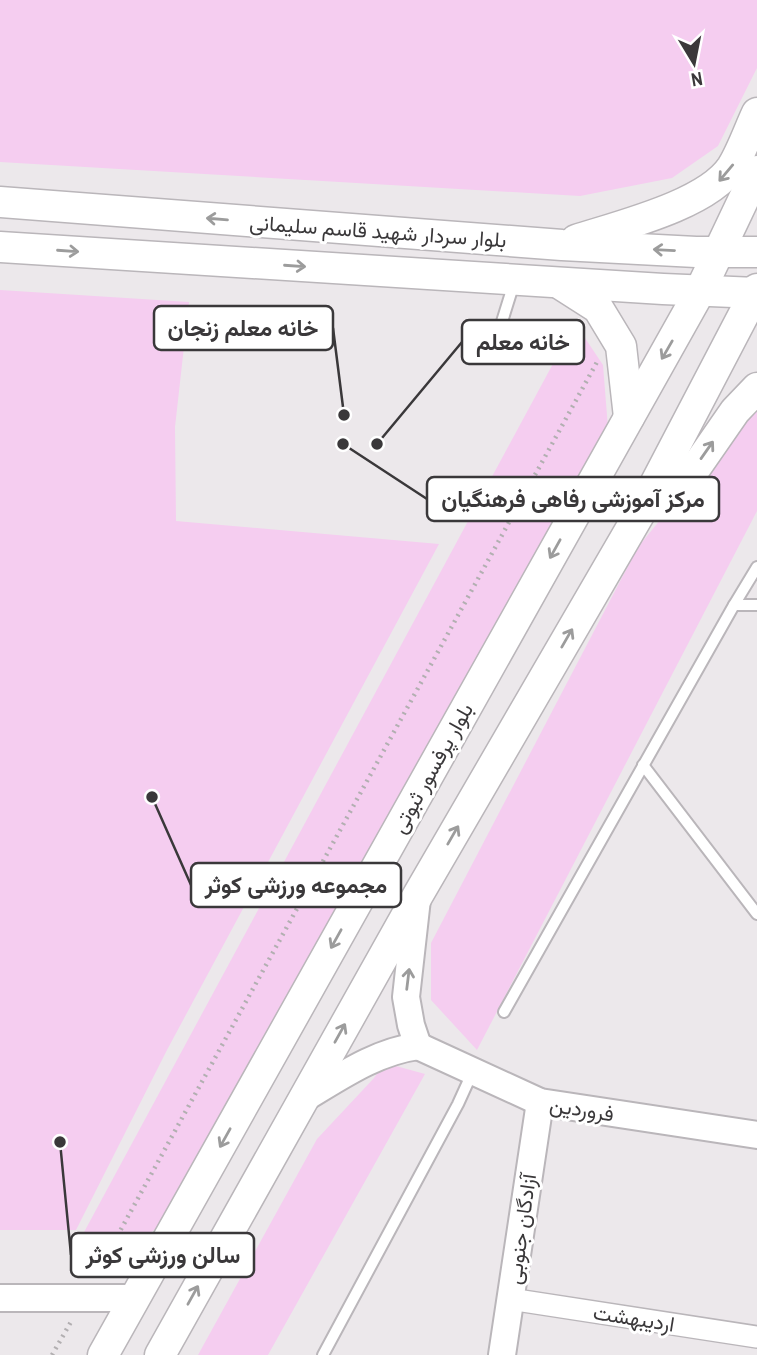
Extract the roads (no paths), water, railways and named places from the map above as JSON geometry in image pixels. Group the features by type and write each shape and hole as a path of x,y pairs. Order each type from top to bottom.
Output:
{"main road":[{"path":"562,245 659,212 690,200 715,186 731,168 757,113"},
{"name":"بلوار پرفسور ثبوتی","path":"103,1355 700,291 757,171"},
{"name":"بلوار سردار شهید قاسم سلیمانی","path":"0,202 562,245 757,252"},
{"name":"بلوار سردار شهید قاسم سلیمانی","path":"0,247 515,280 756,292"},
{"path":"559,282 598,307 621,346 629,417"},
{"path":"160,1355 418,895 640,513 756,292"},
{"path":"640,513 691,472 735,411 757,388"}],"street":[{"path":"303,1099 369,1060 397,1049 418,1046 406,997 418,895"},
{"name":"فروردین","path":"418,1046 540,1102 757,1135"},
{"name":"آزادگان جنوبی","path":"502,1355 540,1102"},
{"path":"0,1298 135,1298"},
{"name":"اردیبهشت","path":"510,1299 757,1337"}],"lane":[{"path":"500,328 515,280"},
{"path":"504,1012 757,567"},
{"path":"734,605 757,605"},
{"path":"643,765 757,914"},
{"path":"323,1355 473,1071"}],"place":[{"name":"خانه معلم زنجان","path":"344,415"},
{"name":"مرکز آموزشی رفاهی فرهنگیان","path":"343,444"},
{"name":"خانه معلم","path":"377,444"},
{"name":"مجموعه ورزشی کوثر","path":"152,797"},
{"name":"سالن ورزشی کوثر","path":"60,1142"}]}
